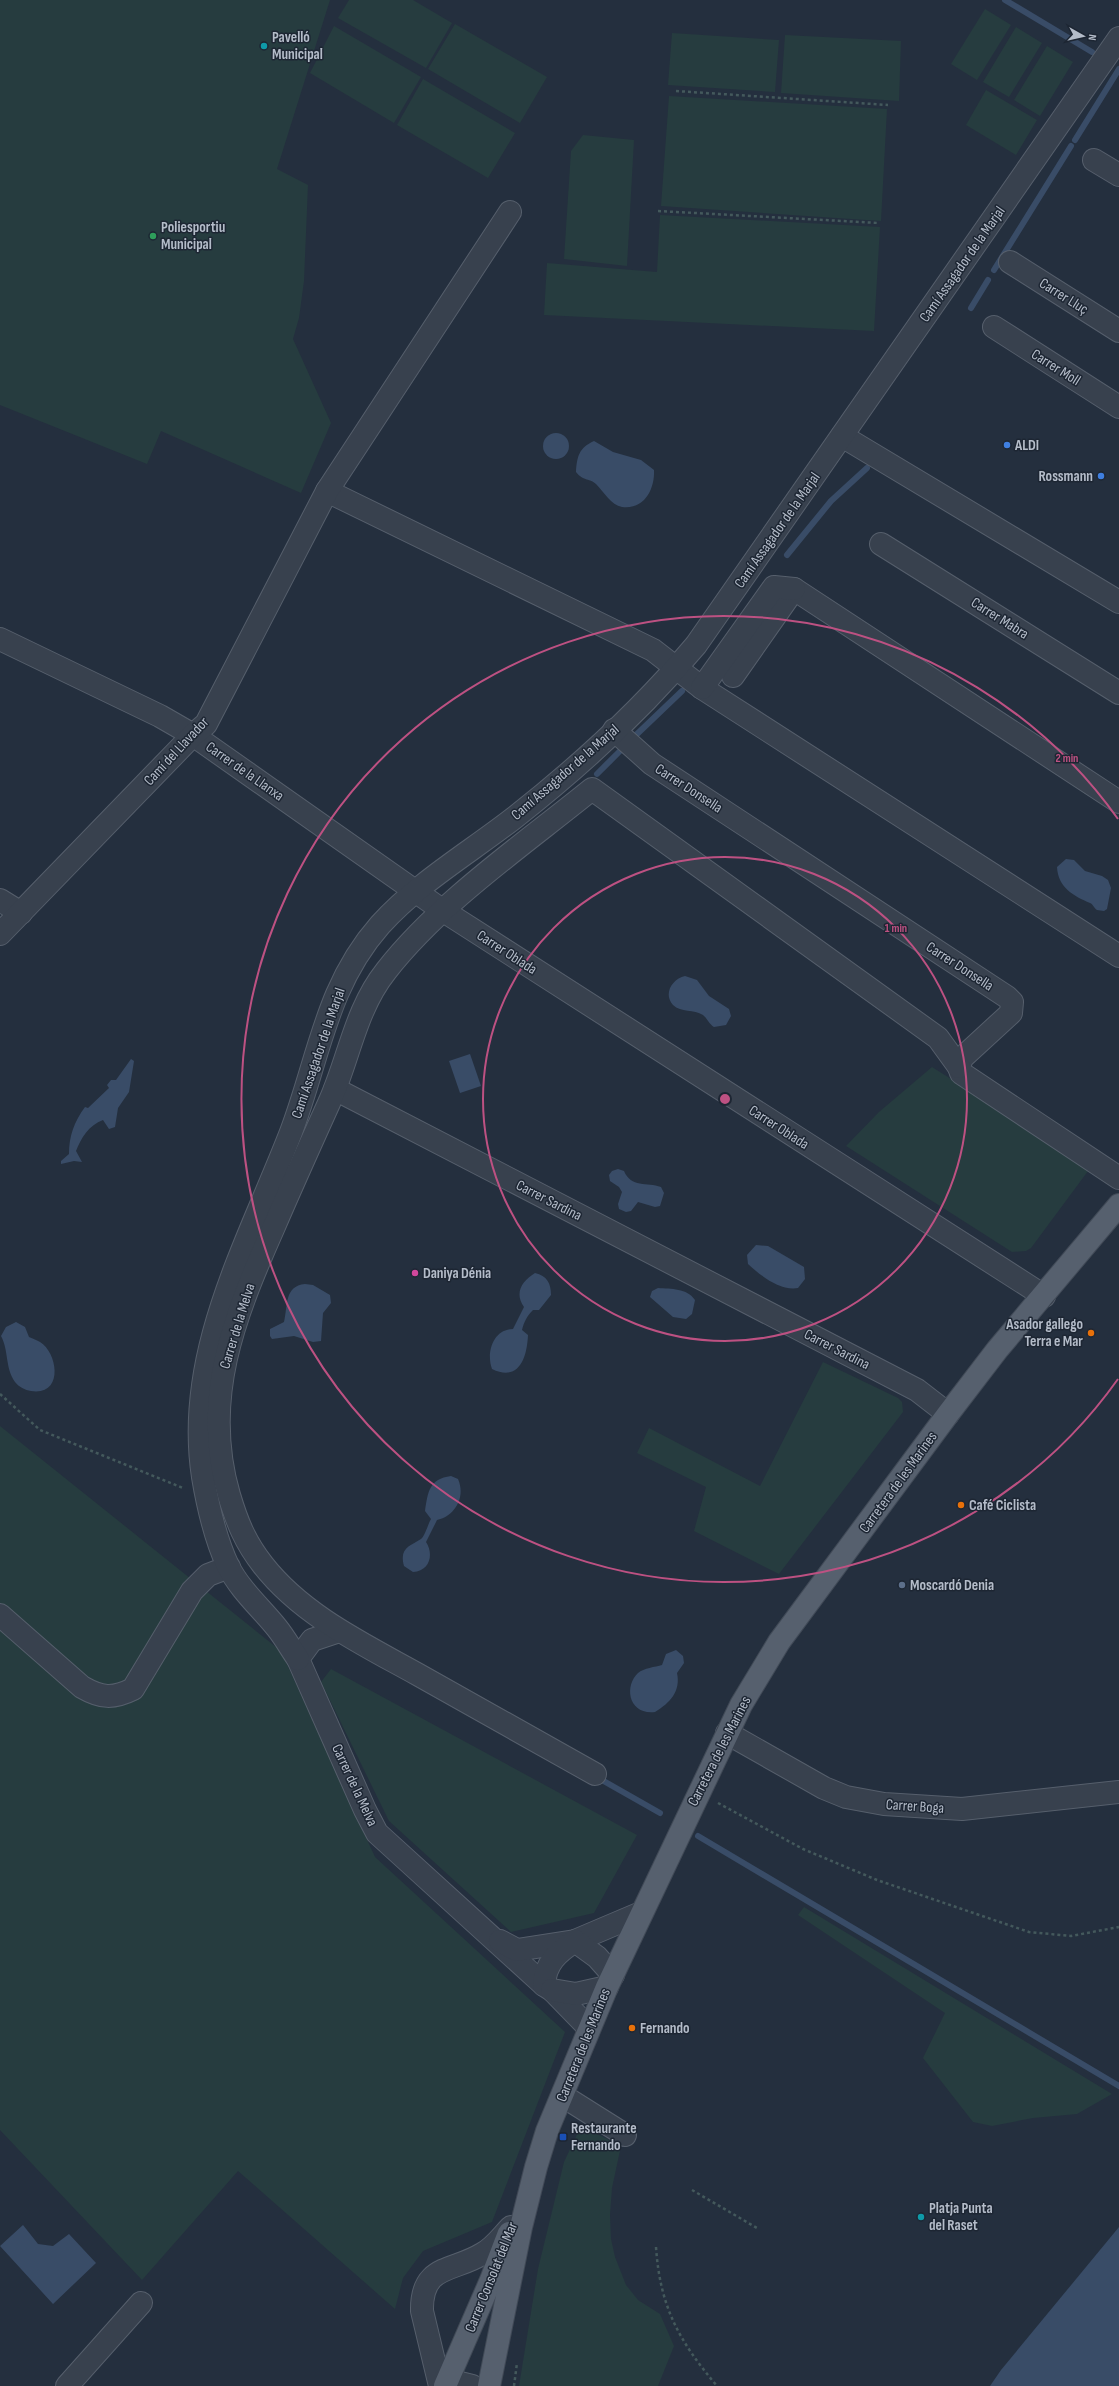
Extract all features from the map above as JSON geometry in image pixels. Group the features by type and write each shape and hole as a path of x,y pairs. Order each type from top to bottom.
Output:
{"main road":[{"name":"Carretera de les Marines","path":"489,2386 536,2167 589,2028 641,1913 741,1705 779,1642 948,1414 1119,1205"},
{"name":"Carrer Consolat del Mar","path":"445,2386 491,2280 536,2167"}],"street":[{"name":"Camí Assagador de la Marjal","path":"229,1567 216,1533 206,1497 199,1452 201,1390 212,1340 228,1286 292,1129 317,1046 337,989 367,940 415,890 512,819 614,730 696,645 1119,38"},
{"path":"1094,160 1119,175"},
{"name":"Camí del Llavador","path":"0,934 193,735 206,724 328,491 510,212"},
{"name":"Carrer Lluç","path":"1010,262 1119,331"},
{"name":"Carrer Moll","path":"994,328 1119,407"},
{"path":"842,436 1119,602"},
{"path":"328,491 653,650 702,688 1119,956"},
{"name":"Carrer Mabra","path":"881,544 1119,693"},
{"path":"702,688 774,588 794,589 1119,802"},
{"path":"733,676 794,589"},
{"name":"Carrer de la Llanxa","path":"0,639 160,716 193,735 415,890"},
{"name":"Carrer Donsella","path":"614,730 652,764 1012,1002 1011,1013 962,1058 959,1068"},
{"path":"335,1089 350,1040 374,986 414,937 442,910 592,789 938,1038 961,1073 1119,1178"},
{"name":"Carrer Oblada","path":"415,890 442,910 1044,1296"},
{"path":"0,900 21,913"},
{"name":"Carrer Sardina","path":"335,1089 917,1390 948,1414"},
{"name":"Carrer de la Melva","path":"335,1089 253,1274 226,1353 221,1378 218,1432 219,1453 238,1527 264,1567 298,1601 339,1631 595,1774"},
{"path":"0,1615 82,1687 96,1695 118,1696 133,1688 192,1591 208,1575 229,1567"},
{"name":"Carrer de la Melva","path":"229,1567 278,1629 298,1659 362,1803 377,1832 548,1987 589,2028"},
{"path":"298,1659 312,1640 339,1631"},
{"name":"Carrer Boga","path":"727,1733 824,1788 846,1797 877,1803 962,1809 1119,1792"},
{"name":"Carrer de la Melva","path":"548,1987 548,1966 553,1957 575,1941 641,1913"},
{"name":"Carrer de la Melva","path":"493,1938 517,1950 575,1941"},
{"path":"548,1987 576,1994 610,1981 597,1957 575,1941"},
{"path":"563,2096 626,2136"},
{"path":"440,2386 422,2311 422,2302 428,2282 446,2268 482,2255 511,2227"},
{"path":"67,2386 141,2303"},
{"path":"452,2386 460,2383 472,2386"}],"path":[{"path":"676,91 888,105"},
{"path":"658,211 879,223"},
{"path":"0,1394 40,1430 206,1497"},
{"path":"698,1792 803,1849 877,1880 1029,1932 1071,1936 1119,1927"},
{"path":"692,2190 758,2228"},
{"path":"656,2247 660,2287 669,2314 684,2342 717,2386"}],"green space":[{"name":"Poliesportiu Municipal","path":"0,0 330,0 277,169 308,185 304,281 299,318 293,339 331,423 301,493 161,431 147,464 0,405"},
{"path":"349,0 413,0 452,23 426,68 338,18"},
{"path":"985,9 1011,25 977,80 951,64"},
{"path":"455,24 547,77 520,123 428,69"},
{"path":"334,26 421,77 394,123 310,73"},
{"path":"1016,27 1042,43 1009,97 983,82"},
{"path":"672,33 779,40 775,92 668,85"},
{"path":"785,35 901,41 899,101 781,93"},
{"path":"1047,46 1073,62 1040,116 1014,100"},
{"path":"423,79 515,133 488,178 397,125"},
{"path":"986,90 1037,120 1016,155 966,125"},
{"path":"669,96 887,109 881,221 661,206"},
{"path":"583,135 634,140 627,266 564,259 571,151"},
{"path":"660,215 880,227 874,331 544,315 547,263 657,272"},
{"path":"932,1067 1091,1167 1031,1248 1026,1251 1012,1252 846,1146 879,1112"},
{"path":"823,1362 898,1398 902,1402 903,1412 779,1574 694,1531 706,1487 637,1453 649,1428 760,1486"},
{"path":"0,1426 281,1651 375,1857 565,2032 492,2222 423,2251 403,2278 395,2309 238,2171 142,2280 0,2130"},
{"path":"331,1669 637,1835 594,1913 511,1932 389,1821 321,1682"},
{"path":"804,1907 1112,2094 1077,2114 1033,2118 992,2126 973,2122 923,2058 945,2013 798,1915"},
{"path":"581,2126 621,2146 612,2188 610,2215 611,2239 615,2257 626,2285 638,2300 660,2314 674,2346 658,2386 519,2386 538,2269 564,2162"}],"water":[{"path":"556,433 565,437 569,446 565,455 556,459 547,455 543,446 547,437"},
{"path":"594,441 613,452 641,460 654,470 653,484 647,496 637,505 622,507 614,504 594,482 582,477 576,472 577,461 580,453 585,447"},
{"path":"1066,859 1074,860 1085,871 1102,876 1108,880 1111,888 1107,909 1104,911 1097,910 1091,904 1073,894 1064,886 1060,880 1057,867"},
{"path":"685,976 697,980 709,996 729,1009 731,1016 726,1025 714,1027 703,1015 680,1009 673,1005 669,996 670,988 676,980"},
{"path":"470,1054 481,1086 460,1093 449,1061"},
{"path":"131,1059 134,1061 129,1092 118,1108 115,1127 109,1129 103,1120 98,1122 83,1137 76,1151 82,1162 74,1161 61,1164 61,1161 69,1154 71,1135 75,1124 85,1107 88,1108 109,1088 107,1085 111,1080 116,1080"},
{"path":"618,1169 624,1171 631,1180 635,1182 661,1187 664,1193 660,1206 655,1207 638,1202 631,1211 626,1212 619,1209 618,1204 622,1192 619,1187 610,1181 609,1175 612,1171"},
{"path":"756,1245 768,1246 804,1267 805,1279 798,1288 784,1287 771,1282 748,1264 747,1255"},
{"path":"535,1273 543,1276 548,1281 551,1295 539,1310 533,1310 525,1322 522,1330 528,1335 527,1344 526,1352 520,1366 509,1372 501,1372 492,1369 490,1356 493,1343 500,1333 513,1329 524,1307 520,1297 521,1288 526,1280"},
{"path":"305,1284 313,1285 330,1295 331,1303 323,1313 321,1341 313,1342 294,1336 272,1339 270,1336 270,1329 284,1322 290,1293 298,1286"},
{"path":"658,1288 683,1291 692,1296 695,1300 692,1314 686,1319 673,1317 650,1297 652,1291"},
{"path":"16,1322 25,1327 29,1337 40,1342 46,1347 51,1355 55,1372 53,1381 49,1387 42,1391 31,1391 24,1389 15,1382 12,1377 1,1336 6,1327"},
{"path":"451,1476 458,1479 461,1492 460,1499 454,1510 443,1518 437,1520 426,1542 430,1552 427,1565 419,1571 413,1572 404,1566 404,1551 406,1548 421,1539 425,1533 431,1519 425,1511 427,1498 434,1483 438,1480"},
{"path":"676,1650 683,1656 684,1663 677,1673 678,1679 676,1691 673,1696 665,1705 655,1712 646,1712 639,1709 634,1704 630,1692 634,1679 638,1673 643,1670 662,1665 666,1654"},
{"path":"23,2225 38,2244 53,2246 69,2234 96,2263 53,2304 0,2246"},
{"path":"1119,2227 1119,2386 990,2386 1001,2370"}],"waterway":[{"path":"1005,0 1092,52"},
{"path":"1075,140 1119,69"},
{"path":"994,270 1071,146"},
{"path":"971,308 988,280"},
{"path":"787,555 831,501 867,468"},
{"path":"636,735 682,691"},
{"path":"597,774 621,750"},
{"path":"600,1779 660,1813"},
{"path":"698,1836 1119,2086"}],"place":[{"name":"Pavelló Municipal","path":"264,46"},
{"name":"Poliesportiu Municipal","path":"153,236"},
{"name":"ALDI","path":"1007,445"},
{"name":"Rossmann","path":"1101,476"},
{"name":"Daniya Dénia","path":"415,1273"},
{"name":"Asador gallego Terra e Mar","path":"1091,1333"},
{"name":"Café Ciclista","path":"961,1505"},
{"name":"Moscardó Denia","path":"902,1585"},
{"name":"Fernando","path":"632,2028"},
{"name":"Restaurante Fernando","path":"563,2137"},
{"name":"Platja Punta del Raset","path":"921,2217"}]}
